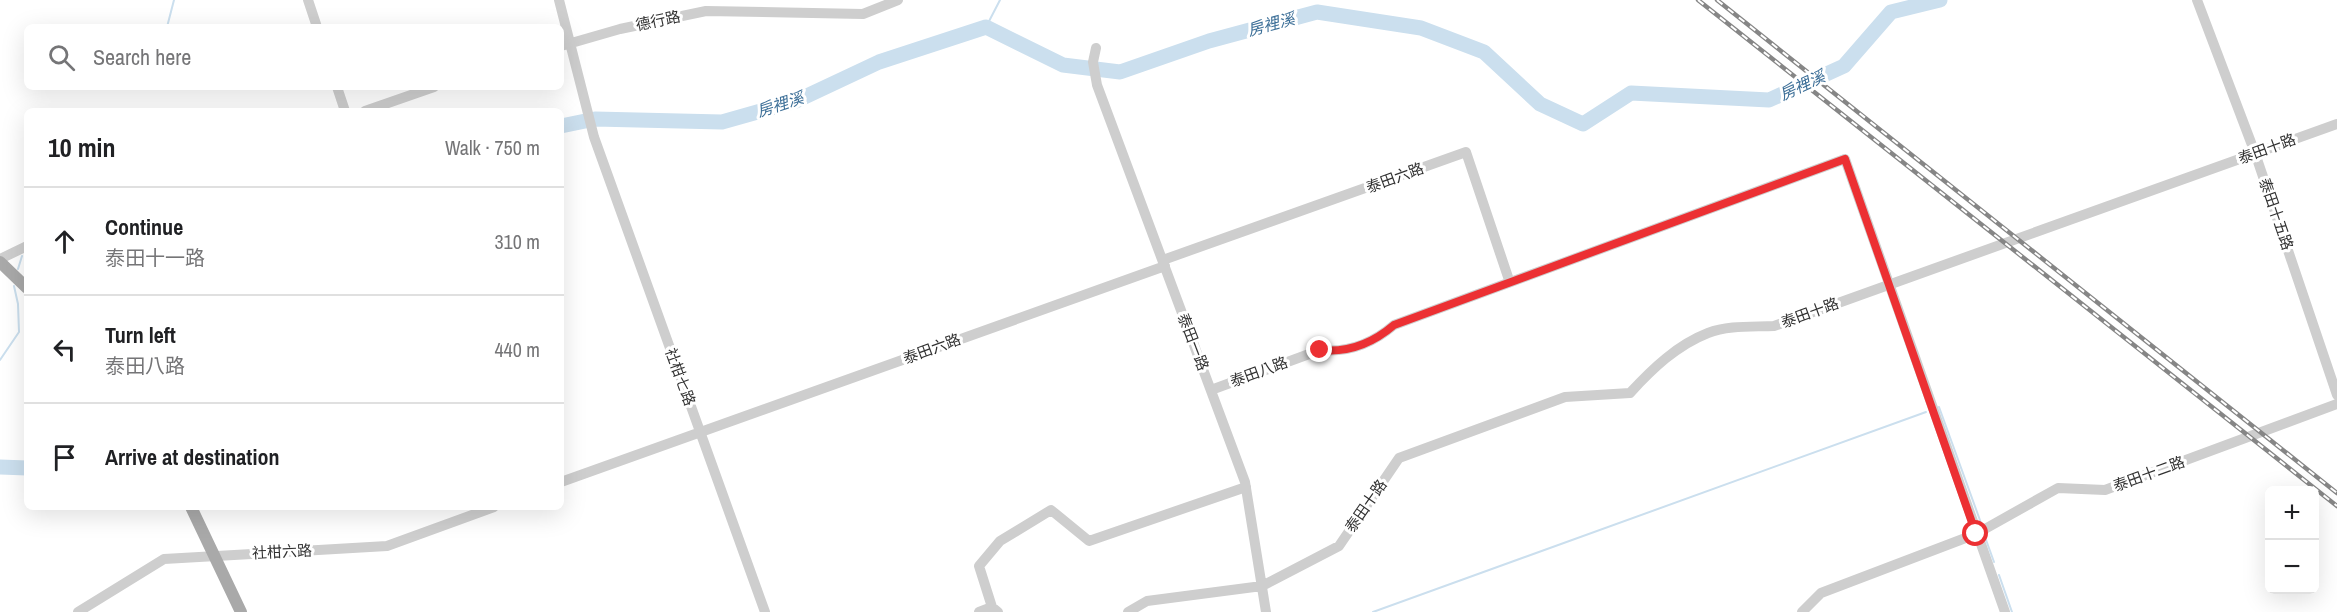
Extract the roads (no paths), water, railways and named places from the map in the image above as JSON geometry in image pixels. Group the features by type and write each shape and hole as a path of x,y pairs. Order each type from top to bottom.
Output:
{"main road":[{"path":"0,261 24,285"},
{"path":"192,510 241,612"}],"street":[{"path":"308,0 316,24"},
{"name":"社柑七路","path":"559,0 562,24"},
{"name":"德行路","path":"565,45 620,29 706,11 863,14 898,0"},
{"name":"泰田十五路","path":"2197,0 2255,153 2337,395"},
{"name":"社柑七路","path":"565,45 586,99 596,141 765,612"},
{"name":"泰田一路","path":"1096,48 1093,62 1095,78 1246,487 1266,612"},
{"path":"338,90 344,108"},
{"path":"374,108 425,90"},
{"name":"泰田十路","path":"1128,612 1147,602 1262,586 1339,546 1399,458 1566,397 1630,393 1656,365 1708,333 1734,327 1774,326 2337,124"},
{"name":"泰田六路","path":"700,432 1466,152 1509,280"},
{"name":"泰田八路","path":"1211,390 1320,350 1337,352 1377,339 1394,325 1509,280 1845,159 1888,285"},
{"path":"0,261 24,248"},
{"path":"1888,285 2005,612"},
{"name":"泰田十二路","path":"1802,612 1821,592 1976,534 2058,488 2105,490 2337,404"},
{"path":"564,481 700,432"},
{"path":"978,612 995,609 979,566 1000,541 1051,510 1089,541 1246,487"},
{"name":"社柑六路","path":"78,612 164,559 387,546 486,510"}],"waterway":[{"path":"168,24 174,0"},
{"path":"986,27 1000,0"},
{"name":"房裡溪","path":"564,125 595,119 722,122 796,101 879,62 986,27 1063,65 1120,72 1209,41 1317,12 1421,28 1484,52 1540,104 1583,124 1631,93 1769,100 1844,66 1891,12 1940,0"},
{"path":"18,269 22,256"},
{"path":"0,360 19,332 18,304 14,286"},
{"path":"1939,407 1981,523"},
{"path":"1373,612 1926,412"},
{"name":"房裡溪","path":"0,467 24,468"},
{"path":"1985,537 1994,562"},
{"path":"1999,575 2012,612"}],"railway":[{"path":"1698,0 2337,506"},
{"path":"1717,0 2337,493"}]}
